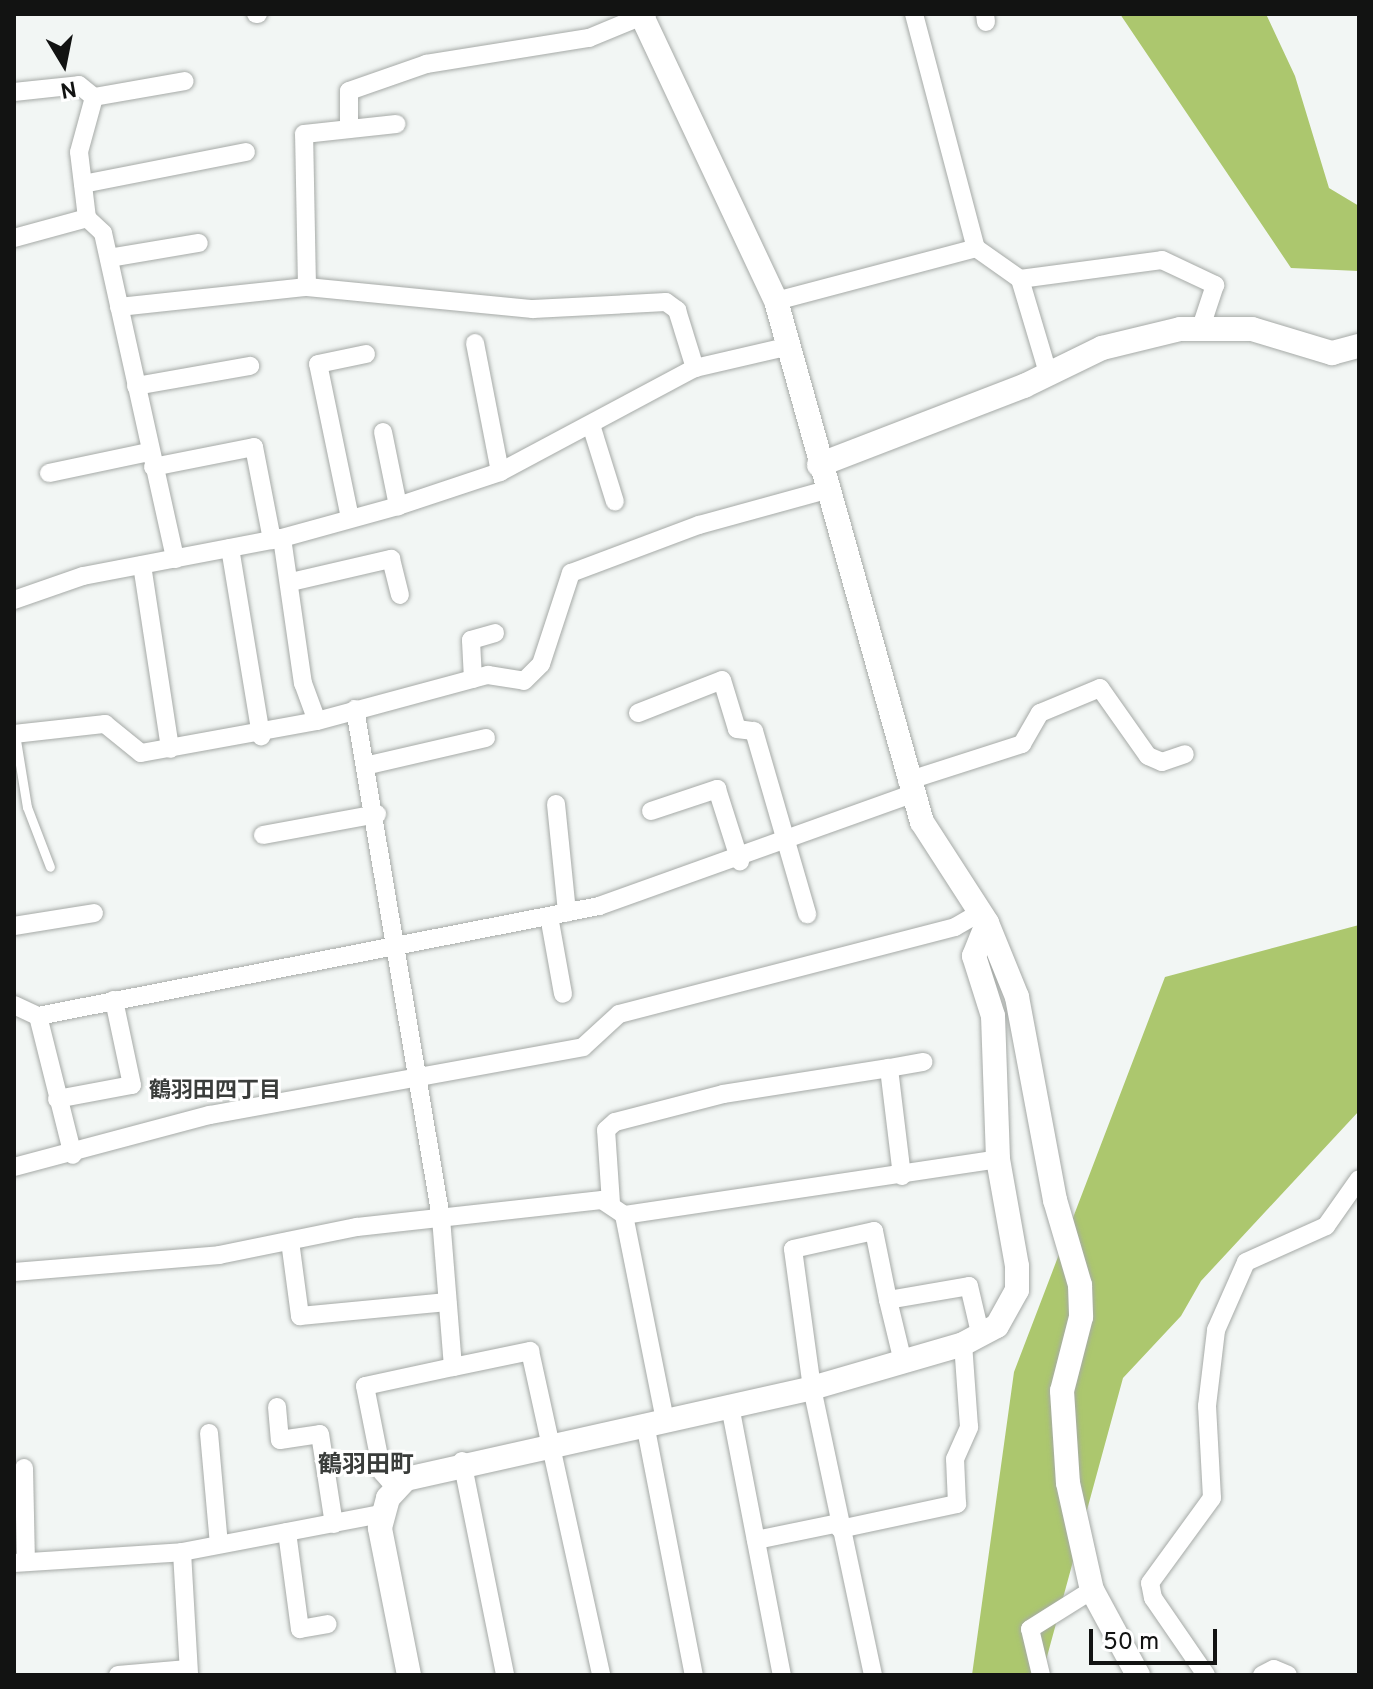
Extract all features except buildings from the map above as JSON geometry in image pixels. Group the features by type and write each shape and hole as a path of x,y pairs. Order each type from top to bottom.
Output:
{"street":[{"path":"914,14 976,248 1020,279 1048,373"},
{"path":"349,129 349,91 426,64 589,38 644,15 776,301 786,347 910,788 935,847 984,918 1017,997 1055,1200 1080,1285 1081,1317 1060,1421 1092,1590 1138,1675"},
{"path":"14,92 79,85 94,97 185,81"},
{"path":"94,97 79,152 87,218 103,233 175,559"},
{"path":"307,287 304,134 396,124"},
{"path":"83,184 246,152"},
{"path":"14,238 87,218"},
{"path":"109,258 199,243"},
{"path":"776,301 976,248"},
{"path":"1020,279 1162,260 1215,285 1201,327"},
{"path":"119,307 307,287 533,309 666,302 677,310 695,368"},
{"path":"819,465 1048,373 1102,348 1201,327 1252,329 1332,353 1359,346"},
{"path":"475,343 500,472"},
{"path":"14,600 142,565 277,539 398,506 500,472 592,428 695,368 786,347"},
{"path":"350,518 318,364 366,354"},
{"path":"136,386 250,366"},
{"path":"592,428 615,502"},
{"path":"383,432 398,506"},
{"path":"49,473 254,447 291,582 303,683 317,721"},
{"path":"15,734 105,724 128,748 170,749 261,736 473,679 534,675 563,585 583,566 826,490"},
{"path":"230,548 261,736"},
{"path":"291,582 391,559 400,595"},
{"path":"142,565 170,749"},
{"path":"473,679 471,640 495,633"},
{"path":"638,713 722,680 737,729 754,731 807,914"},
{"path":"14,1005 38,1016 392,941 558,914 740,861 786,845 910,788 1022,744 1040,713 1100,688 1148,756 1162,762 1185,754"},
{"path":"355,709 377,814 412,1076 441,1218 453,1367"},
{"path":"369,765 486,738"},
{"path":"651,811 717,789 740,861"},
{"path":"556,804 563,994"},
{"path":"263,835 377,814"},
{"path":"14,926 94,913"},
{"path":"14,1167 73,1155 210,1115 583,1047 619,1014 984,918"},
{"path":"409,1675 381,1514 395,1487 462,1461 812,1388 972,1340 997,1326 1017,1290 998,1159 996,1045 974,956 984,918"},
{"path":"57,1099 132,1085 114,1000"},
{"path":"38,1016 73,1155"},
{"path":"694,1675 606,1130 615,1122 723,1094 923,1062"},
{"path":"889,1068 902,1176"},
{"path":"14,1272 219,1255 441,1218 617,1209 902,1176 998,1159"},
{"path":"1206,1675 1153,1598 1150,1583 1212,1498 1207,1406 1216,1330 1246,1262 1326,1226 1359,1179"},
{"path":"873,1675 812,1388 793,1249 874,1231 903,1362"},
{"path":"290,1241 300,1316 447,1302"},
{"path":"756,1540 957,1504 955,1459 969,1427 972,1340 969,1286 888,1300"},
{"path":"395,1487 382,1472 365,1386 530,1351 601,1675"},
{"path":"730,1406 782,1675"},
{"path":"277,1407 280,1440 320,1434 334,1524"},
{"path":"209,1433 219,1544"},
{"path":"462,1461 505,1675"},
{"path":"24,1468 20,1562 182,1552 381,1514"},
{"path":"287,1532 300,1629 328,1624"},
{"path":"118,1675 189,1672 182,1552"},
{"path":"1041,1675 1030,1629 1092,1590"},
{"path":"1262,1675 1274,1669 1288,1675"}],"lane":[{"path":"15,734 27,807 50,867"}],"green space":[{"path":"1120,14 1266,14 1295,76 1329,188 1359,206 1359,271 1291,268"},
{"path":"1359,925 1359,1111 1201,1281 1181,1316 1123,1378 1042,1675 972,1675 1014,1372 1165,977"}],"district":[{"name":"鶴羽田四丁目","path":"215,1092"},
{"name":"鶴羽田町","path":"366,1467"}]}
